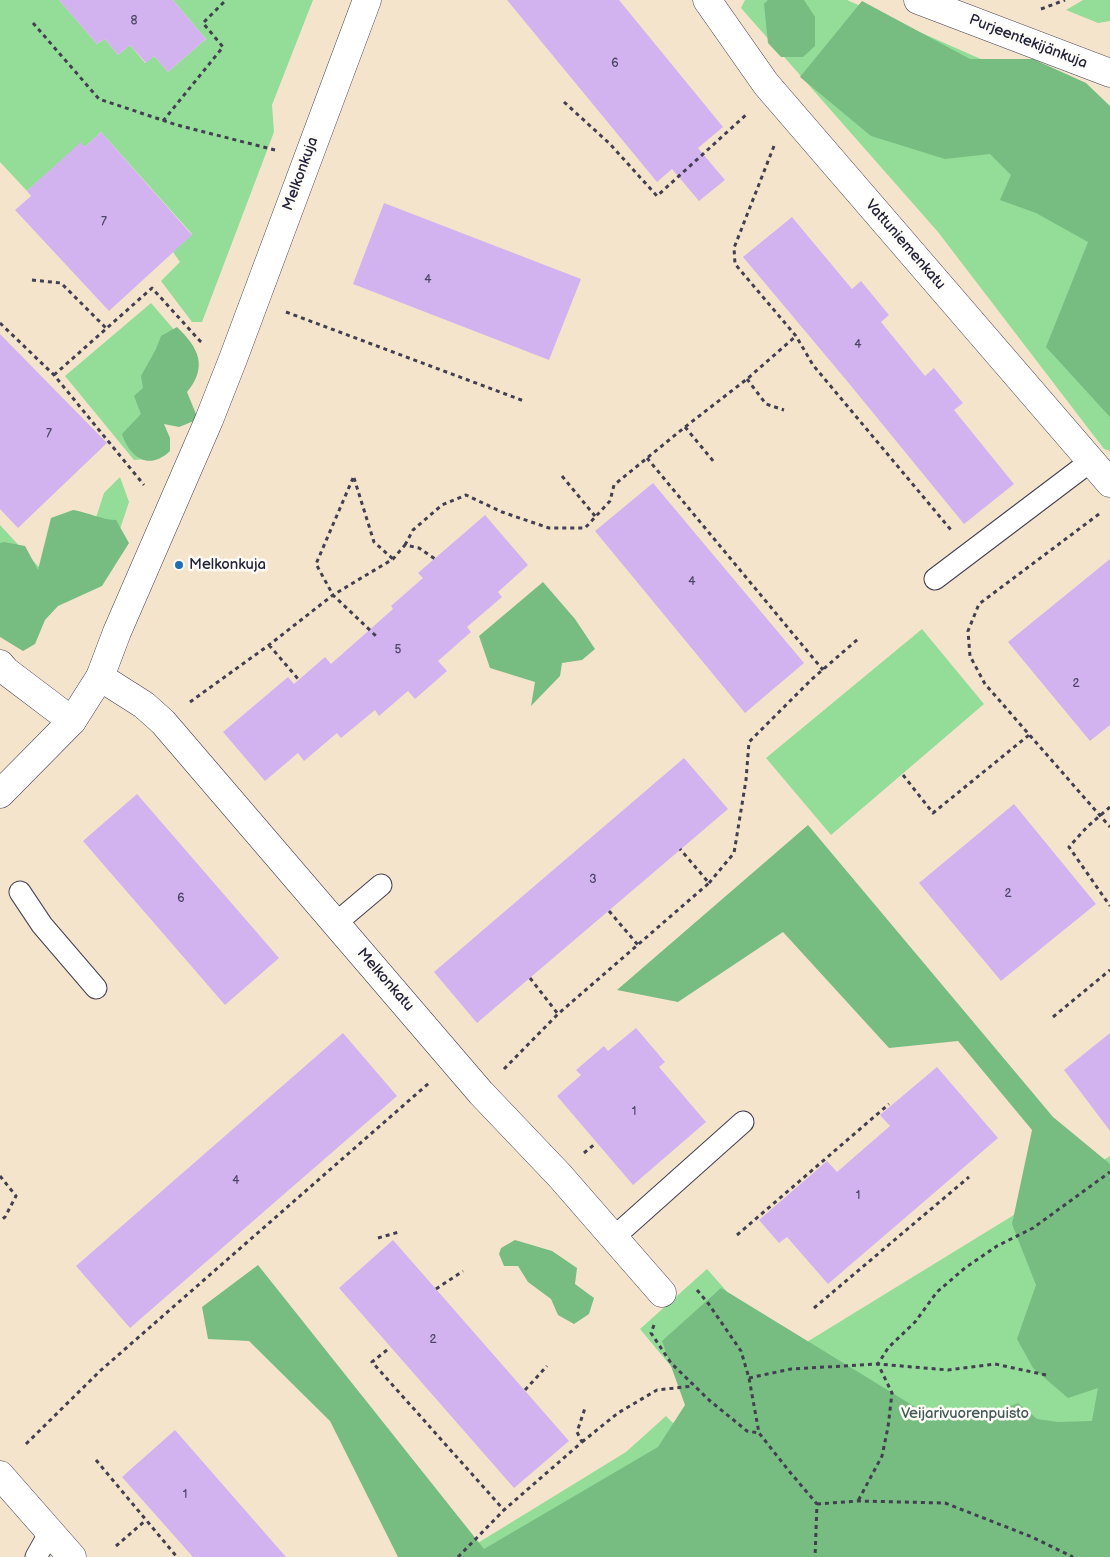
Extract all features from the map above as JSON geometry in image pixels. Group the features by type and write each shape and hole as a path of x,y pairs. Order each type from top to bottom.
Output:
{"street":[{"name":"Melkonkuja","path":"0,794 72,721 100,677 116,632 209,420 367,0"},
{"name":"Vattuniemenkatu","path":"707,0 766,84 1110,483"},
{"name":"Purjeentekijänkuja","path":"918,0 1110,73"},
{"path":"0,664 6,671 72,721"},
{"name":"Melkonkatu","path":"100,677 144,705 163,722 481,1093 560,1176 612,1238 662,1293"},
{"path":"0,1475 72,1557"}],"lane":[{"path":"935,579 1091,461"},
{"path":"336,923 381,885"},
{"path":"20,892 42,925 96,988"},
{"path":"612,1238 743,1122"},
{"path":"36,1557 50,1532"}],"path":[{"path":"163,120 223,47 203,22 226,0"},
{"path":"1036,12 1065,0"},
{"path":"33,23 99,99 163,120 265,146 307,160"},
{"path":"564,102 610,144 657,196 754,107"},
{"path":"775,143 734,248 735,264 796,336 812,365 971,553"},
{"path":"32,280 61,282 106,328"},
{"path":"54,375 152,288 200,341 233,359"},
{"path":"255,300 524,401"},
{"path":"0,323 54,375 135,475 168,511"},
{"path":"163,722 269,645 333,595 393,559 414,530 442,505 466,495 502,512 549,528 585,528 610,501 614,485 747,379 796,336"},
{"path":"747,379 766,404 784,410"},
{"path":"685,427 714,462"},
{"path":"647,458 823,670"},
{"path":"562,476 595,516"},
{"path":"376,636 333,595 316,564 353,478 374,542 393,559"},
{"path":"1099,514 979,604 968,630 970,656 985,684 1110,827"},
{"path":"405,544 419,548 435,559"},
{"path":"481,1093 558,1014 709,883 734,853 746,780 749,742 823,670 858,639"},
{"path":"269,645 299,680"},
{"path":"903,775 933,813 1029,735"},
{"path":"1110,806 1069,848 1110,906"},
{"path":"680,850 709,883"},
{"path":"609,911 638,945"},
{"path":"1053,1017 1110,970"},
{"path":"530,978 558,1014"},
{"path":"26,1444 100,1371 454,1062"},
{"path":"737,1235 889,1104"},
{"path":"878,1364 888,1348 915,1322 937,1292 965,1268 997,1246 1033,1228 1110,1172"},
{"path":"0,1176 16,1196 5,1217 0,1222"},
{"path":"814,1308 969,1177"},
{"path":"378,1238 399,1232"},
{"path":"436,1289 463,1270"},
{"path":"695,1288 708,1303 741,1351 749,1378 759,1433 817,1504 815,1557"},
{"path":"662,1293 651,1333 671,1363 709,1400 747,1431 759,1433"},
{"path":"387,1350 372,1362 504,1510"},
{"path":"858,1501 882,1456 888,1427 892,1393 878,1364"},
{"path":"749,1378 791,1369 878,1364 948,1370 995,1364 1046,1375"},
{"path":"525,1390 547,1366"},
{"path":"458,1557 504,1510 618,1413 657,1390 694,1386"},
{"path":"582,1442 577,1432 585,1408"},
{"path":"96,1460 177,1557"},
{"path":"817,1504 858,1501 945,1503 1032,1537 1073,1557"},
{"path":"116,1546 146,1520"}],"green space":[{"path":"0,0 59,0 97,44 105,39 118,55 130,45 145,63 154,56 168,72 206,39 173,0 313,0 272,105 274,132 202,322 192,322 161,281 180,262 173,252 192,234 101,132 85,147 81,143 27,191 0,162"},
{"path":"745,0 847,0 1110,116 1110,451 1104,449 938,232 741,8"},
{"path":"768,0 804,0 815,17 815,46 803,57 781,57 768,43 764,4"},
{"path":"1083,0 1110,0 1110,21 1098,23 1066,10"},
{"path":"862,1 970,59 1033,59 1086,83 1110,106 1110,417 1046,347 1088,242 1036,213 1000,200 1011,175 990,154 945,159 871,136 800,77"},
{"path":"151,303 189,347 147,459 134,460 65,376"},
{"path":"177,327 191,342 198,358 197,374 194,383 187,392 196,414 194,421 179,427 164,424 170,438 170,451 162,457 148,461 141,459 130,450 122,434 141,414 134,396 143,388 141,376 161,336"},
{"path":"120,477 129,502 111,556 0,600 0,525 50,579 87,545 104,493"},
{"path":"73,510 105,519 116,520 129,543 102,586 58,606 45,620 35,644 23,651 0,637 0,543 25,546 38,570 51,518"},
{"path":"543,582 575,619 595,649 582,660 562,663 560,676 531,706 535,682 490,668 479,636"},
{"path":"922,629 984,704 831,835 766,758"},
{"name":"Veijarivuorenpuisto","path":"808,825 1053,1117 1110,1164 1110,1557 398,1557 330,1421 249,1341 208,1339 202,1307 258,1265 484,1549 658,1447 685,1405 662,1341 721,1288 925,1413 996,1412 1018,1403 1037,1419 1058,1422 1092,1421 1098,1388 1068,1398 1033,1368 1017,1339 1036,1285 1012,1224 1032,1130 958,1041 889,1048 783,932 678,1002 617,990"},
{"name":"Veijarivuorenpuisto","path":"1110,1156 1110,1557 455,1557 626,1452 666,1416 673,1423 703,1405 640,1329 707,1269 784,1356"},
{"path":"515,1240 552,1251 577,1268 575,1284 594,1298 589,1314 574,1324 558,1315 551,1299 528,1282 518,1266 504,1266 499,1254 501,1248"}],"building":[{"path":"59,0 173,0 206,39 168,72 154,56 146,63 130,45 118,55 105,39 97,44"},
{"path":"507,0 619,0 723,127 698,148 725,180 699,201 672,169 657,182"},
{"path":"101,132 192,235 109,311 15,210 31,196 27,191 81,142 85,147"},
{"path":"384,203 581,279 549,360 353,284"},
{"path":"792,217 852,289 861,281 889,315 881,322 925,376 934,368 963,403 954,410 1014,484 964,524 743,257"},
{"path":"0,334 107,443 18,528 0,509"},
{"path":"653,483 804,663 745,713 595,531"},
{"path":"485,515 528,565 498,592 502,597 467,627 471,632 438,661 447,671 415,699 408,691 379,716 375,710 341,738 337,733 304,761 298,753 265,781 223,732 288,677 294,684 325,657 331,664 393,609 391,606 423,578 418,573"},
{"path":"1110,559 1110,725 1090,741 1008,642"},
{"path":"684,758 728,809 477,1023 434,972"},
{"path":"137,794 279,958 225,1005 83,841"},
{"path":"1014,804 1096,904 1001,981 919,883"},
{"path":"636,1028 665,1062 659,1067 706,1122 633,1185 557,1096 581,1075 576,1070 604,1046 608,1051"},
{"path":"343,1033 397,1096 130,1328 76,1266"},
{"path":"1110,1033 1110,1131 1064,1070"},
{"path":"937,1067 998,1138 828,1284 787,1237 779,1243 759,1220 827,1161 837,1172 890,1126 880,1115"},
{"path":"393,1240 569,1441 514,1488 339,1288"},
{"path":"175,1430 286,1557 193,1557 122,1477"}],"place":[{"name":"Melkonkuja","path":"179,565"}]}
